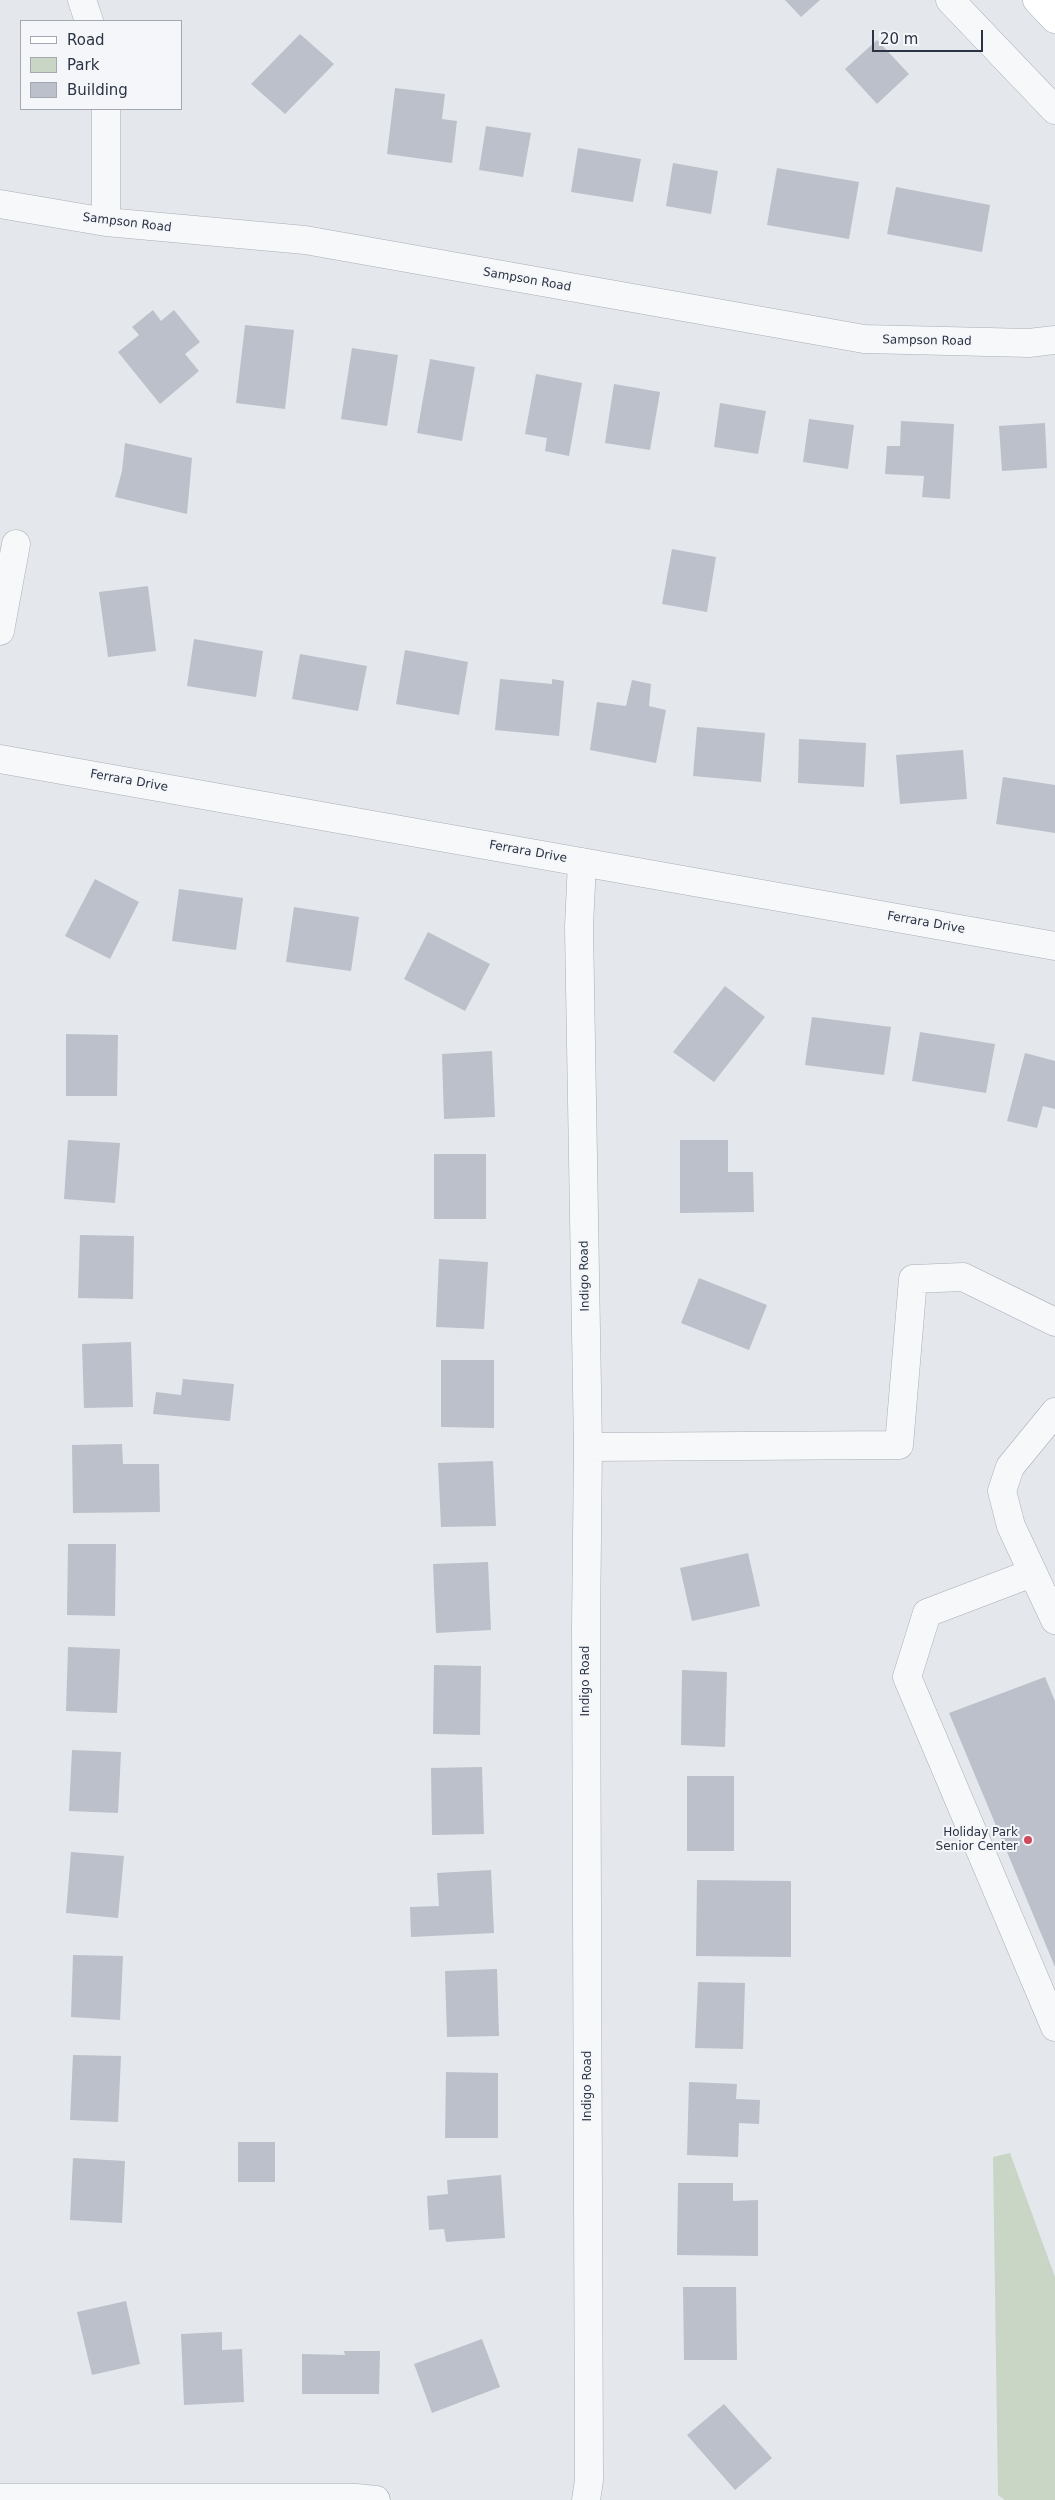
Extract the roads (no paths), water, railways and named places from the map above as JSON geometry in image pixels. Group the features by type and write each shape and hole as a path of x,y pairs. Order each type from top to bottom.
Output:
{"main road":[{"path":"1037,0 1055,19"}],"street":[{"path":"82,0 89,20"},
{"path":"950,0 1055,110"},
{"path":"106,110 106,222"},
{"name":"Sampson Road","path":"0,204 106,222 305,240 864,339 1029,343 1055,340"},
{"path":"0,631 16,544"},
{"name":"Ferrara Drive","path":"0,758 1055,946"},
{"name":"Indigo Road","path":"582,862 579,927 588,1447 586,1637 589,2480 586,2500"},
{"path":"588,1447 899,1445 913,1279 963,1277 1055,1322"},
{"path":"1055,1412 1010,1467 1002,1491 1010,1526 1055,1620"},
{"path":"1032,1573 928,1613 907,1677 1055,2027"},
{"path":"0,2498 356,2498 376,2500"}],"place":[{"name":"Holiday Park Senior Center","path":"1028,1840"}]}
